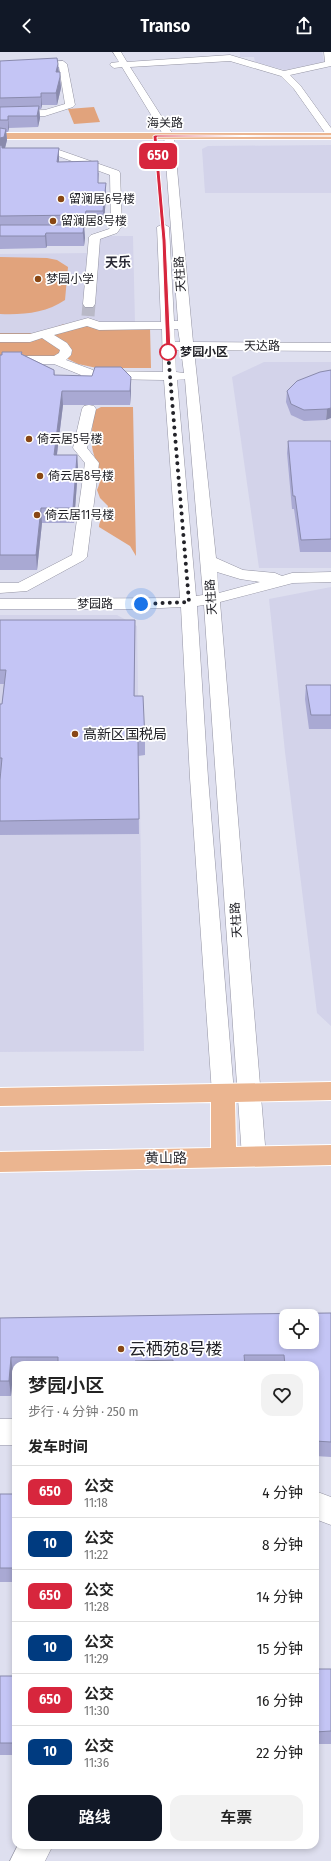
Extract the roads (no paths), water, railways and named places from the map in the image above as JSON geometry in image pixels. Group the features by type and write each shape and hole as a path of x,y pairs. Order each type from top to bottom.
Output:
{"main road":[{"name":"海关路","path":"169,138 331,135"},
{"name":"海关路","path":"0,136 154,136 169,138 331,140"},
{"name":"海关路","path":"0,139 154,136"},
{"path":"0,1097 331,1091"},
{"name":"天柱路","path":"223,1093 224,1157"},
{"name":"黄山路","path":"0,1162 331,1155"}],"street":[{"name":"天柱路","path":"117,52 169,138 184,326 191,376 209,561 254,1157"},
{"path":"284,74 330,64 328,52"},
{"path":"120,77 110,63 125,64 229,55 284,74 297,87 331,135"},
{"path":"0,59 32,57"},
{"path":"0,67 63,64 70,105 57,111 43,114 0,114"},
{"path":"0,153 59,153 115,173 116,226 113,231 96,237 88,314 99,326 184,326"},
{"name":"天柱路","path":"162,217 168,349 189,602 199,778 223,1093"},
{"path":"83,233 106,233"},
{"path":"0,338 30,338 44,334 88,314"},
{"path":"44,334 63,346 66,350 65,355 56,360"},
{"name":"天达路","path":"168,349 331,346"},
{"name":"天达路","path":"187,349 331,352"},
{"path":"0,360 56,360 88,373 88,380 191,376"},
{"path":"0,588 21,588 78,556 92,462 80,448 89,409"},
{"path":"209,561 234,573 261,578 292,578"},
{"name":"梦园路","path":"0,604 189,602 224,597 292,578 331,577"},
{"path":"0,1432 12,1432"},
{"path":"319,1506 331,1511"},
{"path":"27,1861 34,1849"}],"tunnel":[{"path":"88,316 89,304"}],"place":[{"name":"留澜居6号楼","path":"61,199"},
{"name":"留澜居8号楼","path":"53,221"},
{"name":"梦园小学","path":"38,279"},
{"name":"梦园小区","path":"168,352"},
{"name":"倚云居5号楼","path":"29,439"},
{"name":"倚云居8号楼","path":"40,476"},
{"name":"倚云居11号楼","path":"37,515"},
{"name":"高新区国税局","path":"75,734"},
{"name":"云栖苑8号楼","path":"121,1349"}],"district":[{"name":"天乐","path":"118,262"}]}
